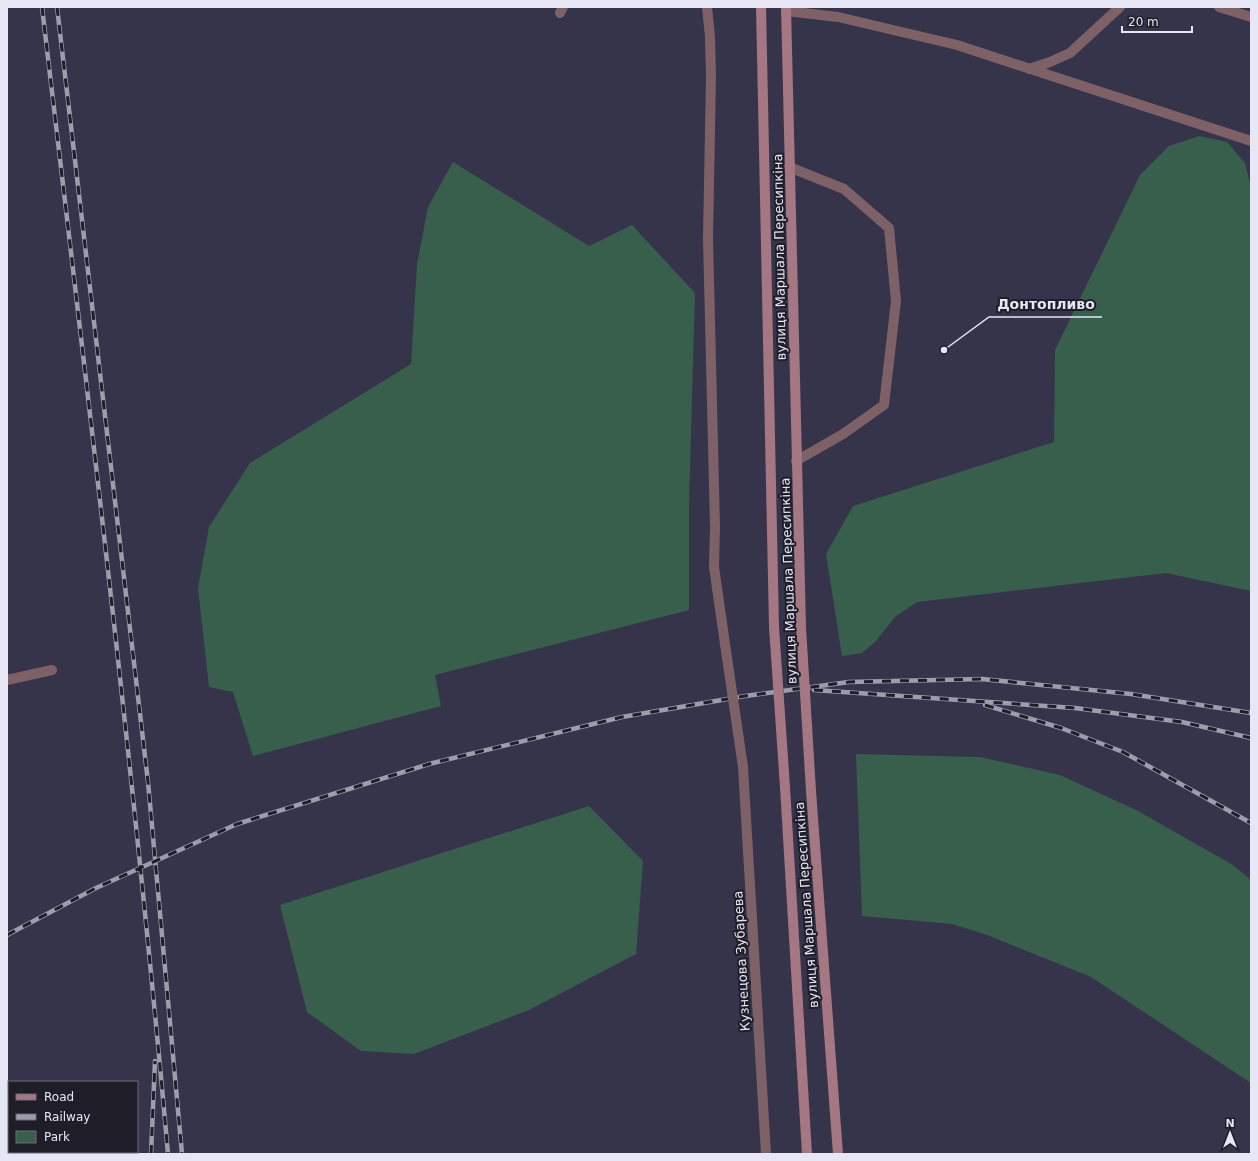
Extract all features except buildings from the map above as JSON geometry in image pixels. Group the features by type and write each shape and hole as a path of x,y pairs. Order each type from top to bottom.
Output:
{"main road":[{"name":"вулиця Маршала Пересипкіна","path":"761,7 774,627 785,787 806,1154"},
{"name":"вулиця Маршала Пересипкіна","path":"786,9 800,627 838,1154"}],"street":[{"name":"Кузнецова Зубарева","path":"706,7 710,37 711,76 708,238 715,527 714,567 742,767 766,1154"},
{"path":"1028,69 1050,62 1070,53 1120,7"},
{"path":"1219,7 1251,17"},
{"path":"786,9 838,17 957,45 1251,141"},
{"path":"789,167 844,190 889,228 896,301 884,405 843,434 796,461"},
{"path":"7,680 52,670"}],"green space":[{"path":"1199,136 1227,142 1245,163 1251,187 1251,591 1166,573 917,602 896,616 875,642 862,653 842,656 826,554 853,506 1054,442 1055,350 1140,175 1169,146"},
{"path":"453,162 589,246 632,225 695,293 689,504 689,610 435,675 441,706 253,756 233,692 209,687 198,588 209,527 250,463 411,364 417,264 428,207"},
{"path":"856,754 980,757 1060,775 1138,811 1233,865 1251,880 1251,1083 1091,977 987,935 952,924 862,916"},
{"path":"589,806 643,861 636,954 529,1010 414,1054 361,1051 307,1012 280,905"}],"railway":[{"path":"42,7 125,723 155,1010 168,1154"},
{"path":"57,7 148,782 182,1154"},
{"path":"7,935 96,888 237,824 429,764 622,717 745,696 849,682 982,679 1131,694 1251,713"},
{"path":"814,690 1075,708 1182,722 1251,738"},
{"path":"985,705 1061,728 1123,752 1251,823"},
{"path":"151,1154 155,1061"}],"place":[{"name":"Донтопливо","path":"944,350"}]}
